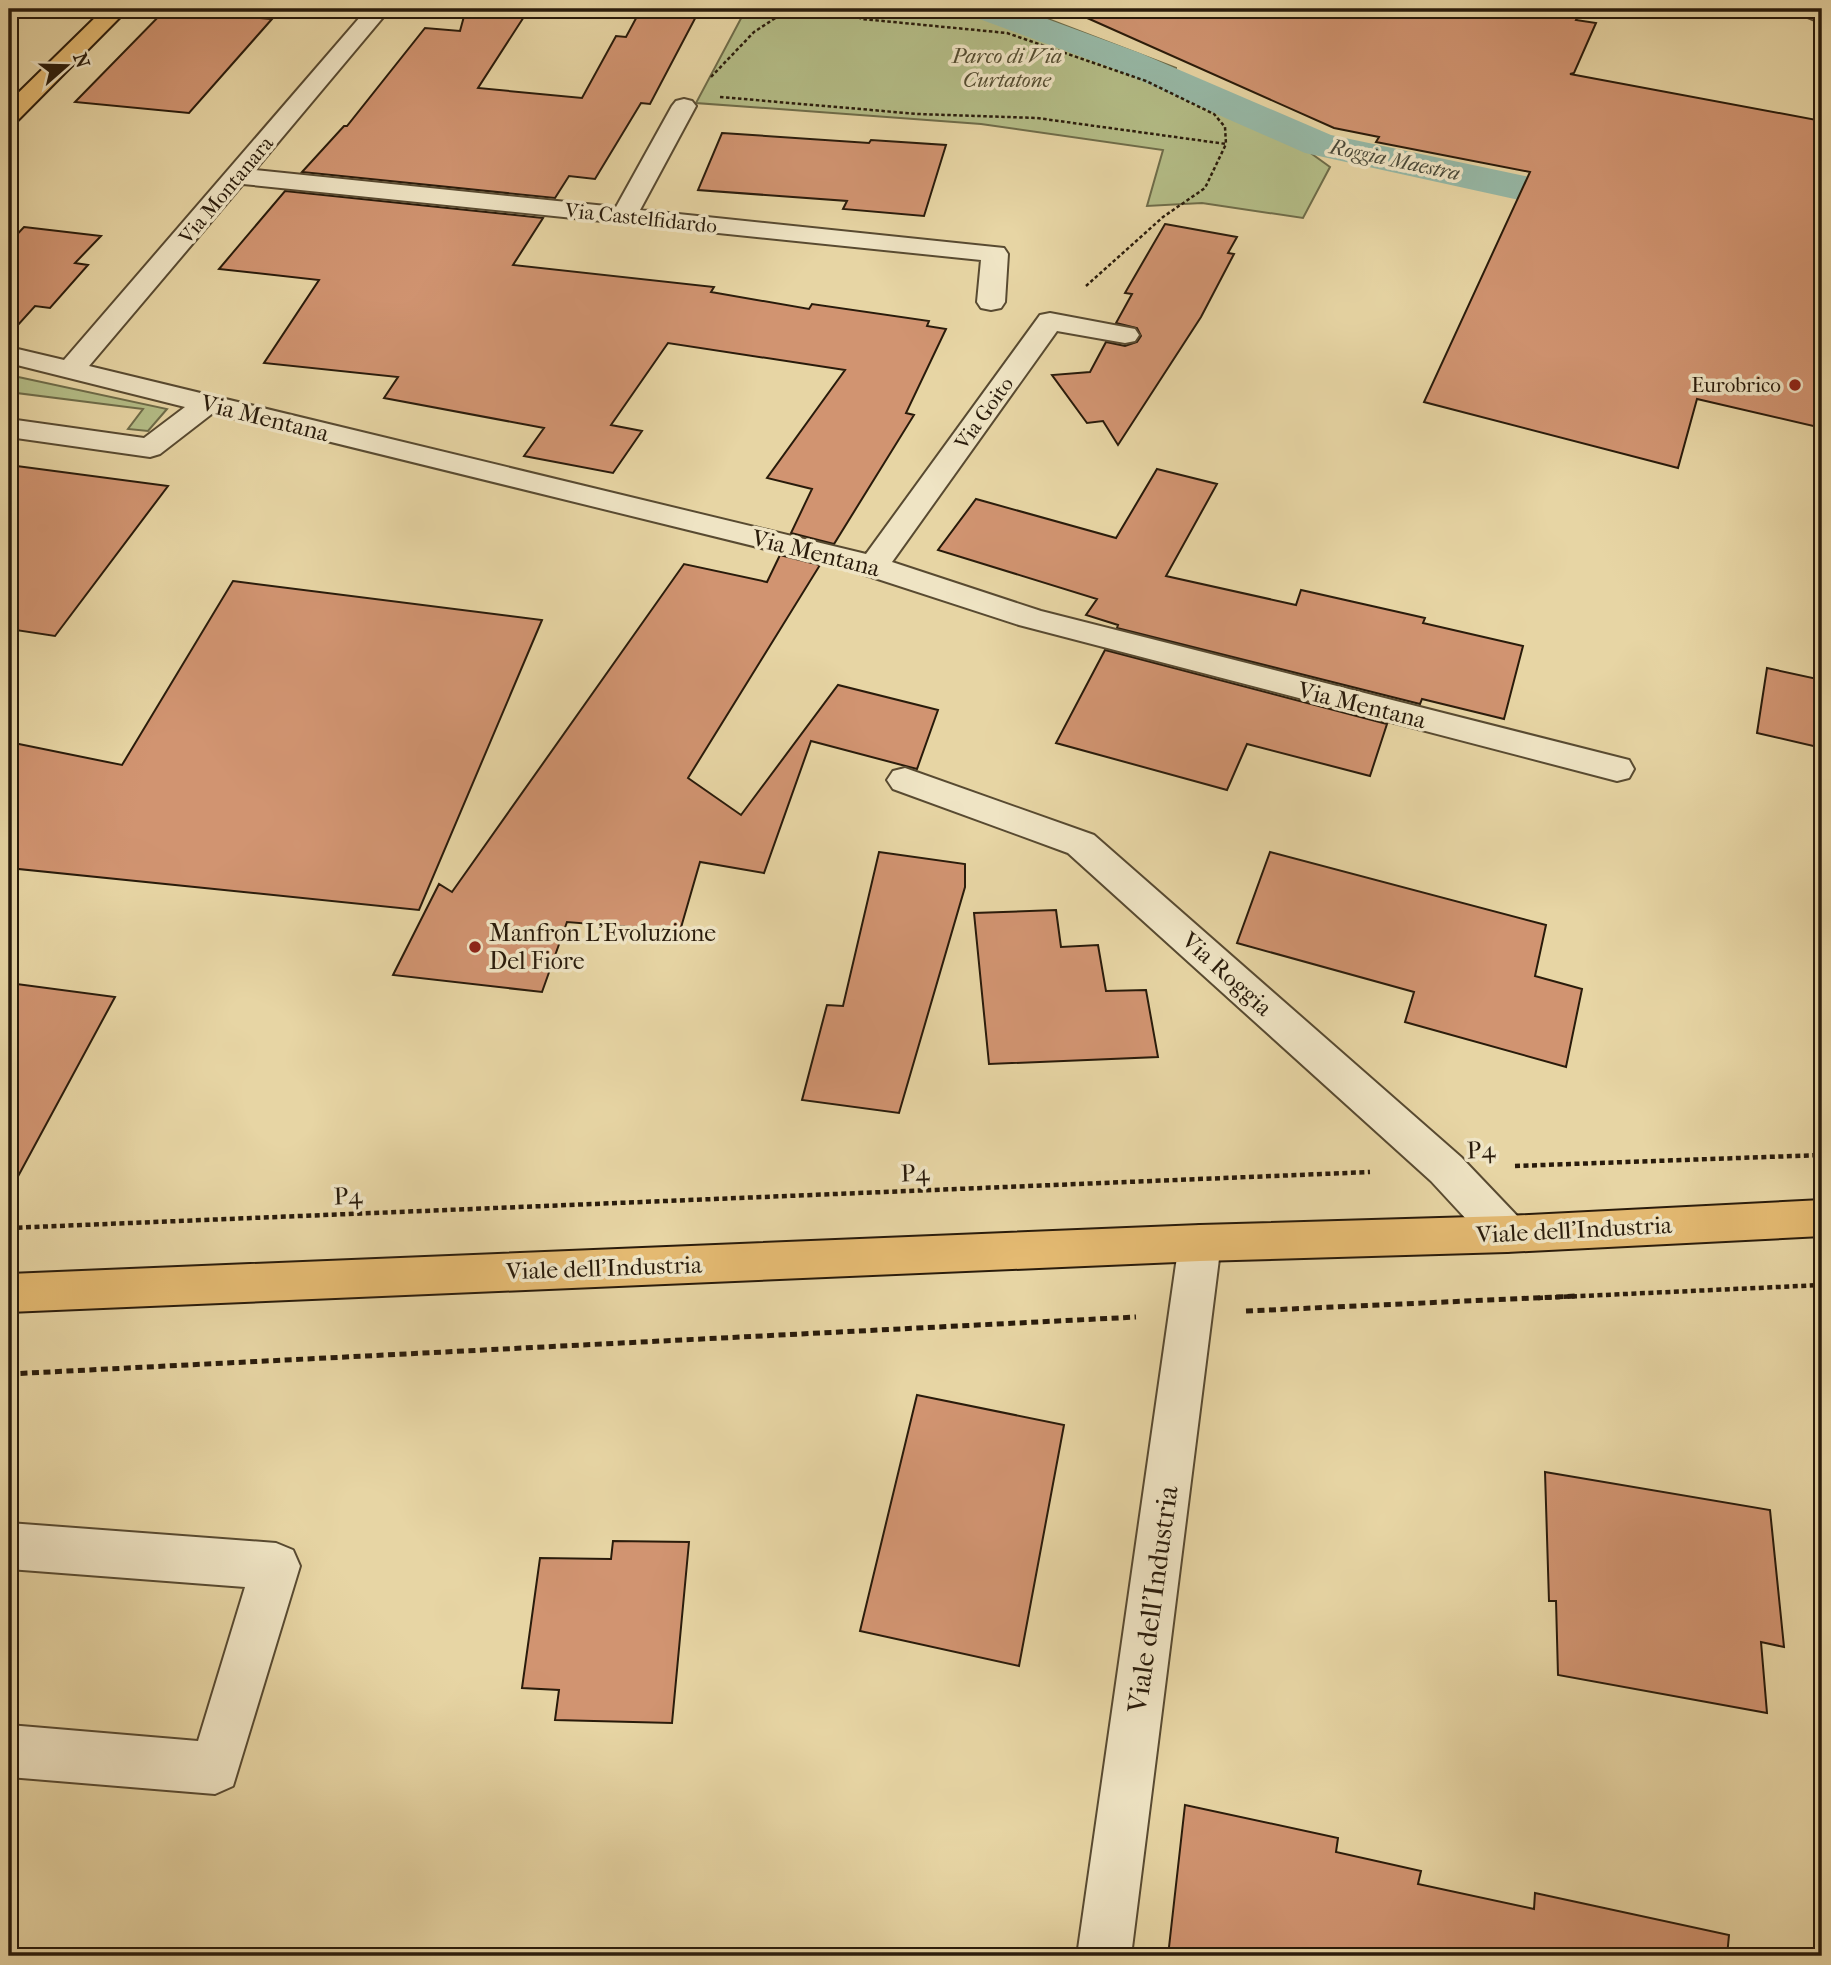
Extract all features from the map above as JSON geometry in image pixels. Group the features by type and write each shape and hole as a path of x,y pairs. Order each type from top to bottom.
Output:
{"main road":[{"path":"9,115 117,9"},
{"name":"Viale dell'Industria","path":"9,1293 1200,1243 1507,1234 1822,1218"}],"street":[{"name":"Via Montanara","path":"71,370 379,9"},
{"path":"1808,9 1822,16"},
{"path":"624,216 689,100"},
{"name":"Via Castelfidardo","path":"239,176 995,254 990,302"},
{"name":"Via Goito","path":"873,566 1050,321 1125,335"},
{"name":"Via Mentana","path":"9,355 873,566 1030,618 1617,769"},
{"path":"9,428 150,448 207,404"},
{"name":"Via Roggia","path":"905,780 1081,844 1446,1168 1507,1234"},
{"name":"Viale dell'Industria","path":"1104,1956 1200,1243"},
{"path":"9,1546 276,1566 215,1768 9,1751"}],"path":[{"path":"689,100 754,32 789,9"},
{"path":"840,9 862,19 1007,33 1146,81 1214,114 1225,127 1226,144 1205,188 1163,217 1083,288"},
{"path":"689,100 1037,118 1226,144"},
{"name":"P4","path":"9,1228 1446,1168 1822,1155"},
{"path":"9,1374 1822,1285"}],"green space":[{"name":"Parco di Via Curtatone","path":"746,9 1022,9 1176,68 1175,87 1280,131 1330,167 1303,218 1202,203 1147,206 1163,150 981,124 696,103"},
{"path":"9,375 167,409 148,431 128,429 143,409 9,392"}],"building":[{"path":"466,9 529,9 478,88 582,98 616,36 626,37 641,9 700,9 650,104 641,103 595,179 569,176 555,198 302,172 344,126 347,126 425,28 460,31"},
{"path":"1067,9 1582,9 1576,20 1596,23 1574,73 1570,74 1822,121 1822,428 1697,399 1678,468 1424,402 1530,172 1376,142 1379,137 1334,128"},
{"path":"165,10 272,19 189,113 75,102"},
{"path":"722,133 869,143 871,140 946,145 924,216 843,209 847,201 698,190"},
{"path":"285,191 543,218 513,265 714,287 711,292 809,309 812,304 929,321 927,326 946,329 906,413 914,415 834,544 791,533 812,489 767,478 845,370 668,343 611,425 642,431 613,473 524,456 544,428 384,398 398,377 264,363 319,280 219,269"},
{"path":"1165,224 1237,237 1228,253 1234,254 1201,317 1118,445 1103,421 1087,423 1052,375 1090,372 1106,342 1125,346 1137,342 1141,336 1137,328 1116,323 1132,294 1125,293"},
{"path":"24,227 101,236 75,263 88,265 50,308 35,306 9,335 9,243"},
{"path":"9,465 168,486 55,636 9,629"},
{"path":"1157,469 1217,484 1166,576 1296,605 1301,590 1425,618 1423,623 1523,646 1504,719 1422,699 1420,704 1117,628 1118,625 1086,615 1097,599 938,550 976,499 1116,538"},
{"path":"780,555 820,565 688,778 741,815 838,685 938,710 917,769 811,741 764,873 700,862 680,931 567,922 542,992 393,975 439,884 452,892 684,564 767,582"},
{"path":"233,581 542,620 419,910 9,868 9,742 122,765"},
{"path":"1105,650 1387,724 1370,776 1247,744 1227,790 1056,743"},
{"path":"1767,668 1822,680 1822,748 1757,733"},
{"path":"879,852 965,864 965,887 899,1113 802,1100 827,1005 843,1006"},
{"path":"1270,852 1546,925 1535,976 1582,989 1566,1067 1405,1022 1414,992 1237,943"},
{"path":"1056,910 1061,947 1098,945 1106,991 1146,990 1158,1057 989,1064 974,913"},
{"path":"9,983 115,997 9,1193"},
{"path":"917,1395 1064,1425 1019,1666 860,1631"},
{"path":"1545,1472 1770,1510 1784,1647 1761,1642 1767,1713 1558,1675 1556,1601 1549,1601"},
{"path":"613,1541 689,1542 672,1723 555,1720 559,1690 522,1688 540,1558 611,1559"},
{"path":"1185,1805 1338,1838 1336,1852 1421,1871 1418,1884 1534,1909 1535,1893 1729,1935 1727,1956 1168,1956"}],"waterway":[{"name":"Roggia Maestra","path":"987,9 1127,61 1319,144 1605,206"}],"place":[{"name":"Eurobrico","path":"1795,385"},
{"name":"Manfron L'Evoluzione Del Fiore","path":"475,947"}]}
